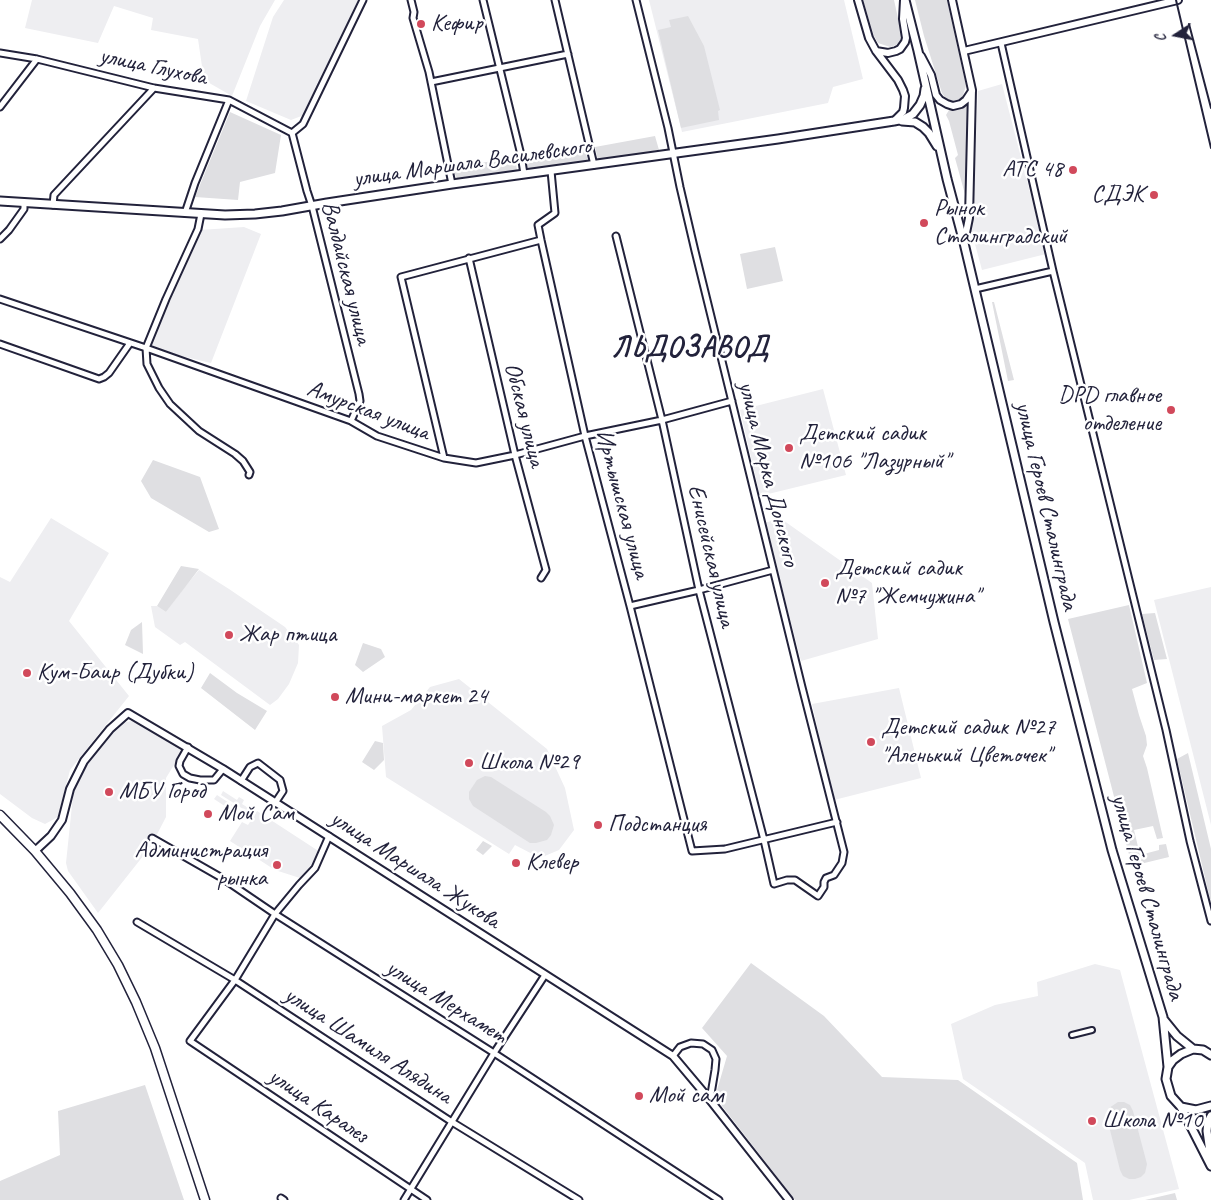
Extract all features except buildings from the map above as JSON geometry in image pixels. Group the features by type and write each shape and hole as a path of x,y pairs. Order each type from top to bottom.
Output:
{"main road":[{"name":"улица Героев Сталинграда","path":"904,0 1054,622 1110,840 1163,1017 1168,1067 1166,1079 1171,1096 1181,1107 1211,1166"},
{"name":"улица Маршала Василевского","path":"0,201 225,215 282,211 452,184 894,121 909,116 916,110 924,96 925,83"},
{"path":"894,121 905,120 923,127 929,133 941,154"},
{"path":"0,815 35,851 70,893 118,965 155,1048 205,1200"},
{"name":"улица Героев Сталинграда","path":"1163,1017 1173,1032 1193,1049"},
{"path":"1168,1067 1177,1057 1193,1049 1203,1050 1211,1055"},
{"path":"1181,1107 1196,1110 1211,1106"},
{"path":"1211,1116 1207,1131 1211,1159"}],"street":[{"path":"292,133 303,124 363,0"},
{"path":"411,0 414,12 413,18 430,82 452,184"},
{"path":"483,0 524,174"},
{"path":"555,0 594,165"},
{"name":"улица Марка Донского","path":"636,0 668,128 694,251 844,852 842,862 834,875 826,878 824,887 818,896 795,880 774,884"},
{"path":"858,0 869,38 903,90 905,103 903,112 894,121"},
{"path":"876,51 892,52 904,45 906,38 903,19 904,0"},
{"path":"952,0 972,90 969,218 964,243"},
{"path":"964,51 1178,0"},
{"path":"1001,43 1053,271 1166,730 1190,841 1211,921"},
{"path":"918,52 931,75 936,95 940,100 953,106 961,104 972,90"},
{"name":"улица Глухова","path":"0,53 37,59 154,88 229,100 292,133"},
{"path":"430,82 568,54"},
{"path":"0,107 37,59"},
{"path":"53,204 54,195 154,88"},
{"path":"185,213 194,183 229,100"},
{"name":"Валдайская улица","path":"292,133 359,394 360,402 350,421"},
{"name":"Иртышская улица","path":"551,170 555,213 538,225 541,240 586,436 692,851 725,849 764,840"},
{"path":"0,239 24,209 24,202"},
{"path":"201,214 198,229 146,348 147,364 159,388 170,404 199,431 235,454 250,472 250,475"},
{"name":"Енисейская улица","path":"616,236 662,420 699,590 774,884"},
{"path":"444,458 401,277 541,240"},
{"name":"Обская улица","path":"469,258 515,455 546,570 541,578"},
{"path":"975,289 1053,271"},
{"name":"Амурская улица","path":"0,299 146,348 350,421 377,436 444,458 476,463 515,455 586,436 662,420 732,401"},
{"path":"0,344 99,379 109,373 130,343"},
{"path":"630,606 773,570"},
{"name":"улица Маршала Жукова","path":"35,851 51,836 62,820 70,789 84,761 110,729 128,713 223,769 673,1056 789,1200"},
{"path":"188,747 179,766 183,774 200,780 214,780 223,769"},
{"path":"242,782 250,767 258,763 280,780 283,791 275,803"},
{"path":"764,840 837,822"},
{"path":"235,980 275,914 315,868 329,836"},
{"name":"улица Мерхамет","path":"152,838 222,878 719,1200"},
{"name":"улица Шамиля Алядина","path":"138,922 235,980 452,1122 579,1200"},
{"path":"404,1200 494,1053 545,976"},
{"name":"улица Каралез","path":"235,980 190,1041 427,1200"},
{"path":"1072,1035 1092,1030"},
{"path":"673,1056 680,1047 691,1043 703,1044 712,1050 716,1059 710,1100"}],"shaded area":[{"path":"32,0 275,0 260,26 232,96 204,80 198,39 151,30 153,18 114,6 98,43 25,28"},
{"path":"284,0 361,0 304,115 291,120 246,101 273,17"},
{"path":"649,0 844,0 863,79 833,87 828,103 682,132"},
{"path":"863,0 894,0 901,32 901,40 896,45 890,47 878,43"},
{"path":"915,0 947,0 966,86 962,98 958,101 952,102 946,99 942,93"},
{"path":"688,16 704,46 720,110 718,111 719,120 681,128 658,30 671,27 669,20"},
{"path":"1002,84 1046,254 982,270 972,233 978,91"},
{"path":"969,105 966,198 955,158 958,155 946,115 951,108"},
{"path":"230,112 281,135 275,173 240,182 238,200 195,197"},
{"path":"655,136 659,150 598,160 595,147"},
{"path":"585,149 588,162 527,169 524,158"},
{"path":"515,158 517,170 457,178 451,167"},
{"path":"244,227 261,234 211,363 152,348 150,345 200,230"},
{"path":"775,247 783,281 747,289 740,254"},
{"path":"992,302 994,302 1014,380 1008,381"},
{"path":"823,389 846,475 760,496 740,410"},
{"path":"153,460 200,477 219,529 209,532 151,498 141,481"},
{"path":"51,518 109,553 69,621 129,696 70,770 58,817 45,824 32,818 0,794 0,577 10,582"},
{"path":"780,518 872,583 878,639 801,661 765,523"},
{"path":"181,566 199,569 166,612 157,606"},
{"name":"Жар птица","path":"199,570 285,627 299,645 298,663 289,684 278,699 270,705 185,642 180,645 155,627 151,606 157,606 166,612"},
{"path":"1211,587 1211,825 1154,600"},
{"path":"1129,605 1147,683 1132,689 1146,736 1147,745 1143,756 1163,838 1157,839 1153,826 1134,830 1140,855 1159,850 1159,845 1166,844 1169,857 1132,866 1068,619"},
{"path":"1155,613 1167,659 1154,660 1142,614"},
{"path":"142,622 143,654 125,645 131,630"},
{"path":"363,643 381,649 385,657 363,672 355,665"},
{"path":"210,673 237,693 267,711 255,730 201,688"},
{"name":"Школа №29","path":"459,679 547,749 565,788 574,830 559,850 540,858 515,845 509,854 386,777 382,726 411,710 430,687"},
{"path":"899,688 921,778 834,800 812,704"},
{"path":"131,721 138,723 183,750 166,778 166,817 151,846 98,913 68,871 66,863 74,786 100,745 122,723"},
{"path":"375,741 383,743 384,760 374,770 362,762"},
{"path":"1188,753 1211,849 1211,903 1177,759"},
{"path":"485,776 491,777 550,816 554,825 551,835 547,840 530,843 473,806 469,799 469,792 477,780"},
{"path":"223,791 237,800 239,797 244,800 242,804 253,811 251,814 221,795"},
{"path":"217,795 249,816 246,820 214,799"},
{"path":"257,811 320,852 303,879 275,870 230,841 242,822 248,825"},
{"path":"483,841 492,846 483,855 476,850"},
{"path":"751,963 824,1016 882,1077 958,1080 1077,1163 1083,1200 795,1200 715,1097 727,1056 702,1028"},
{"name":"Школа №10","path":"1095,964 1120,970 1179,1189 1129,1200 1093,1200 1085,1163 963,1079 951,1024 995,1005 1038,996 1037,982"},
{"path":"145,1085 184,1200 0,1200 0,1181 60,1155 58,1111"},
{"path":"1118,1102 1130,1105 1133,1111 1147,1164 1145,1173 1135,1179 1123,1176 1120,1170 1107,1118 1109,1108"},
{"path":"1175,1193 1177,1200 1145,1200"}],"railway":[{"path":"1176,0 1211,148"},
{"path":"1189,24 1211,108"}],"place":[{"name":"Кефир","path":"421,24"},
{"name":"АТС 48","path":"1073,170"},
{"name":"СДЭК","path":"1154,195"},
{"name":"Рынок Сталинградский","path":"924,223"},
{"name":"DPD главное отделение","path":"1171,410"},
{"name":"Детский садик №106 \"Лазурный\"","path":"789,448"},
{"name":"Детский садик №7 \"Жемчужина\"","path":"825,583"},
{"name":"Жар птица","path":"229,635"},
{"name":"Кум-Баир (Дубки)","path":"27,673"},
{"name":"Мини-маркет 24","path":"335,697"},
{"name":"Детский садик №27 \"Аленький Цветочек\"","path":"871,742"},
{"name":"Школа №29","path":"469,763"},
{"name":"МБУ Город","path":"109,792"},
{"name":"Мой Сам","path":"208,814"},
{"name":"Подстанция","path":"598,825"},
{"name":"Клевер","path":"516,863"},
{"name":"Администрация рынка","path":"277,865"},
{"name":"Мой сам","path":"639,1096"},
{"name":"Школа №10","path":"1092,1121"}],"district":[{"name":"ЛЬДОЗАВОД","path":"690,348"}]}
